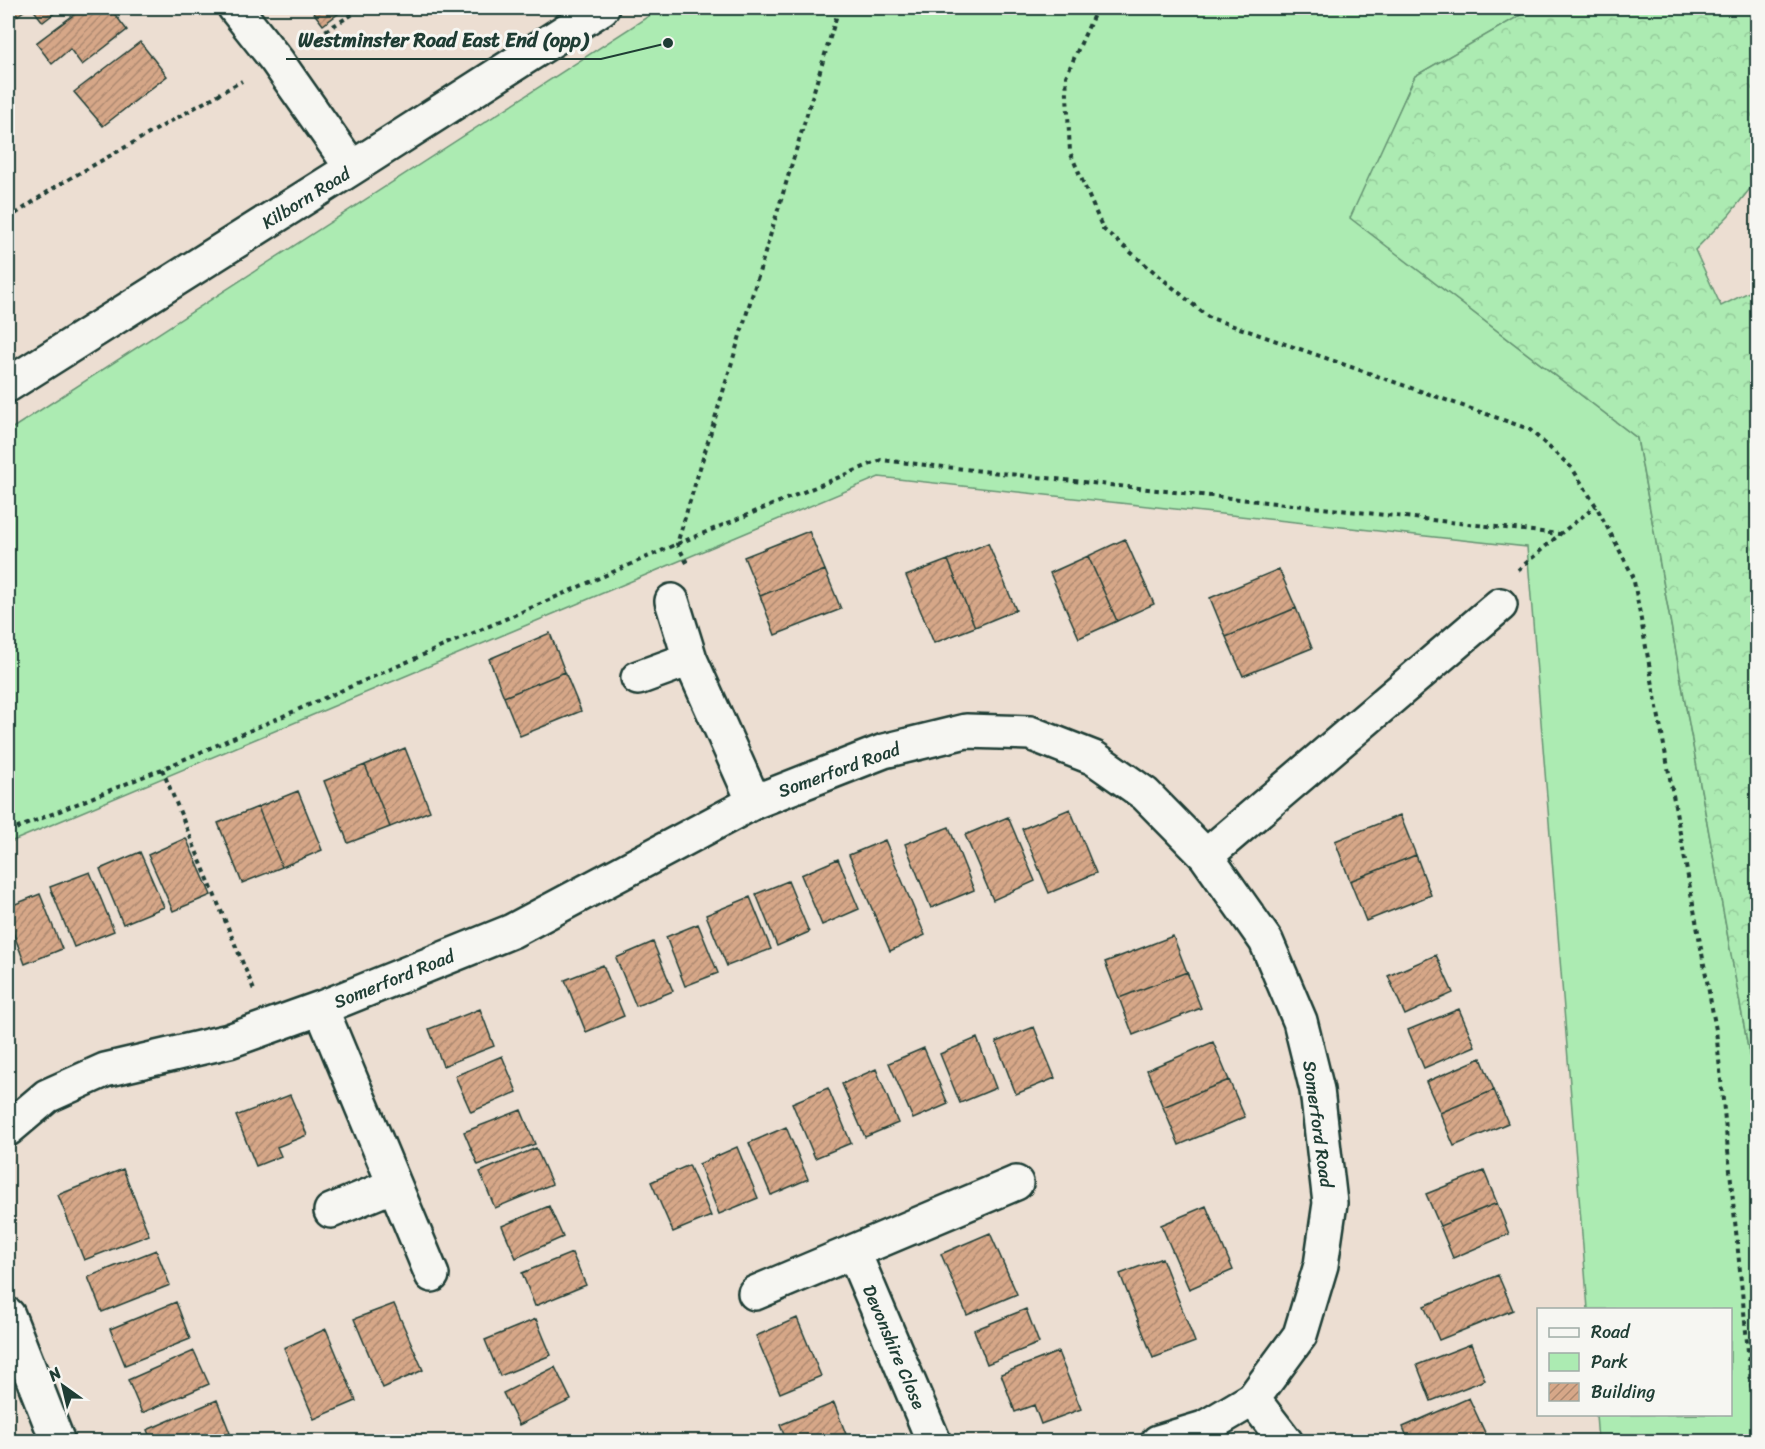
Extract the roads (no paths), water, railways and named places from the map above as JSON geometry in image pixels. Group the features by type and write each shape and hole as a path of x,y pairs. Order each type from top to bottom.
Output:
{"street":[{"path":"235,8 277,60 352,168"},
{"name":"Kilborn Road","path":"8,385 602,8"},
{"name":"Somerford Road","path":"672,601 690,659 754,802"},
{"path":"1206,856 1500,605"},
{"path":"638,678 690,659"},
{"name":"Somerford Road","path":"8,1129 47,1096 105,1070 229,1041 321,1008 512,931 754,802 884,750 966,731 1030,733 1094,758 1145,794 1206,856 1266,941 1300,1021 1317,1090 1329,1203 1321,1265 1300,1335 1253,1399 1204,1428 1158,1442"},
{"name":"Somerford Road","path":"321,1008 432,1275"},
{"path":"755,1293 1016,1183"},
{"path":"331,1211 394,1185"},
{"name":"Devonshire Close","path":"854,1253 934,1442"},
{"path":"8,1315 58,1442"},
{"path":"1253,1399 1286,1442"}],"place":[{"name":"Westminster Road East End (opp)","path":"668,43"}]}
